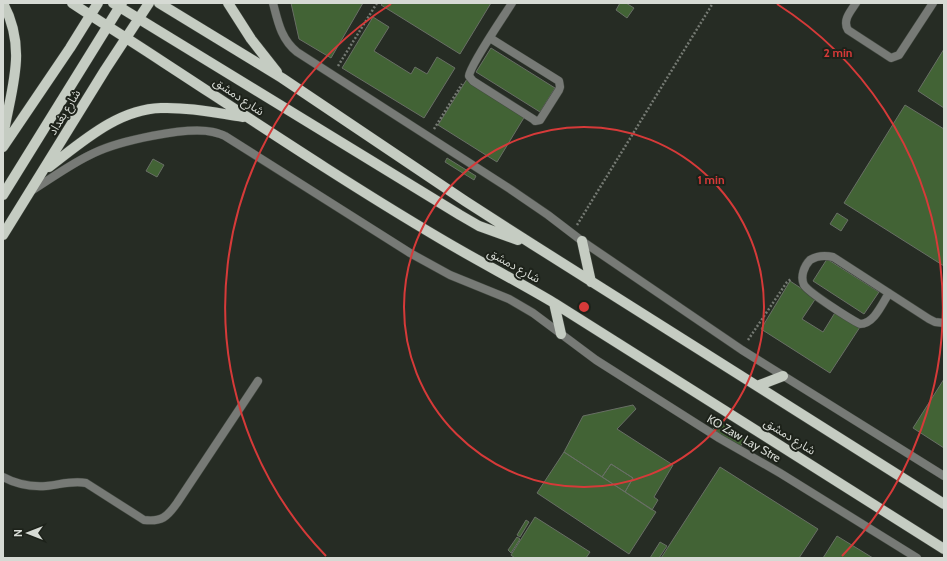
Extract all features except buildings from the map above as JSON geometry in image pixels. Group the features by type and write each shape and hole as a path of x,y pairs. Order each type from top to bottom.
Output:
{"main road":[{"path":"3,3 8,12 14,31 17,63 3,137"},
{"name":"شارع دمشق","path":"72,3 247,118 442,240 516,280 554,303 944,549"},
{"path":"3,147 91,16 98,3"},
{"name":"شارع بغداد","path":"3,235 149,3"},
{"name":"شارع دمشق","path":"159,3 282,78 465,201 944,504"},
{"path":"228,3 251,39 282,78"},
{"path":"3,195 108,26 118,4 139,19 460,215 491,230 532,244"},
{"path":"44,170 102,128 127,115 146,110 160,108 184,108 247,118"},
{"path":"582,241 591,282"},
{"path":"554,303 561,334"},
{"path":"757,386 783,376"}],"street":[{"path":"273,3 282,34 290,47 523,198 582,241 742,350 944,476"},
{"path":"490,38 558,82 560,87 559,90 540,120 535,121 473,81 469,76 490,38 512,3"},
{"path":"856,3 847,18 846,27 848,30 891,58 899,55 933,3"},
{"name":"KO Zaw Lay Stre","path":"31,191 79,161 110,147 143,138 180,132 213,132 225,136 410,253 450,275 509,299 545,321 596,360 718,438 780,473 917,558"},
{"path":"889,293 871,320 866,324 860,324 809,290 803,282 802,276 804,269 813,258 827,255 834,257 929,319 935,322 944,323"},
{"path":"3,477 17,483 31,486 80,482 86,483 144,520 154,521 163,519 177,503 258,381"}],"path":[{"path":"333,75 377,3"},
{"path":"572,234 713,3"},
{"path":"429,136 470,72"},
{"path":"742,350 787,282 792,277 802,276"}]}
